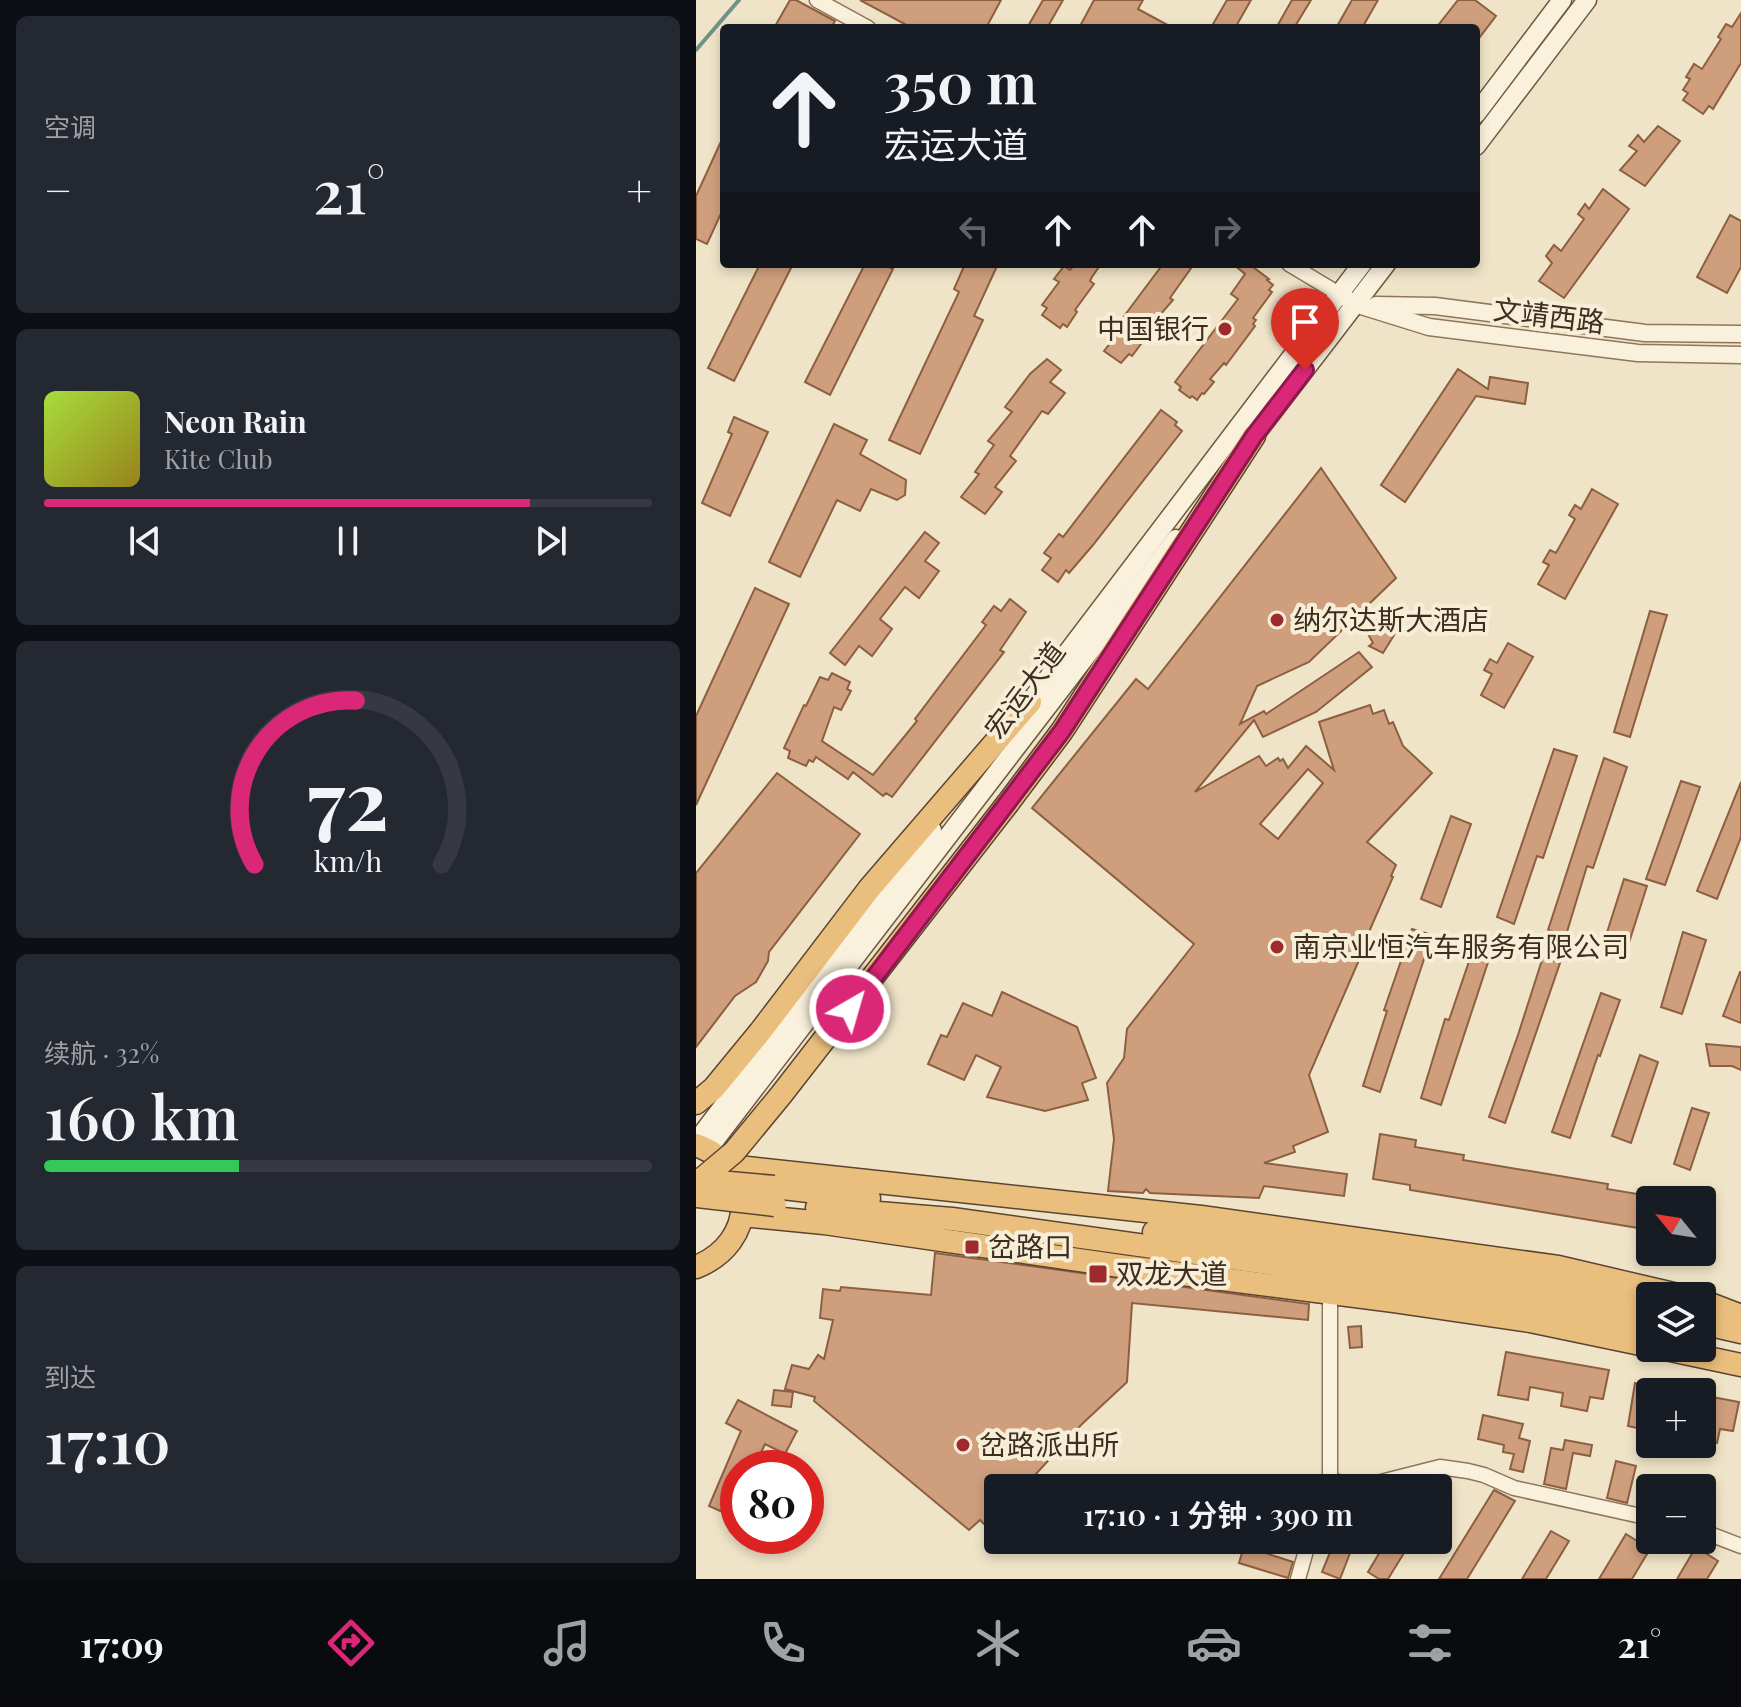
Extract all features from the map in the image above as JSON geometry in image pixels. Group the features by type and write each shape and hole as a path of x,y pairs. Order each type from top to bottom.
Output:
{"highway":[{"path":"696,1182 734,1152 781,1095 1062,731 1254,436"},
{"path":"696,1103 714,1088 869,889 1030,702"},
{"path":"696,1267 711,1261 727,1248 738,1231 742,1215 738,1181 729,1166 700,1145"},
{"path":"729,1166 1201,1217 1558,1267 1636,1285"},
{"path":"696,1182 789,1188 1458,1270 1568,1300 1636,1327"},
{"path":"696,1196 952,1219 1346,1274 1636,1309"},
{"path":"742,1215 824,1223 1127,1267 1394,1301 1530,1321 1636,1343"},
{"path":"1716,1306 1741,1316"},
{"path":"1716,1326 1741,1332"},
{"path":"1716,1351 1741,1358"},
{"path":"1716,1360 1741,1365"}],"main road":[{"path":"1480,109 1562,0"},
{"path":"1480,141 1587,0"},
{"name":"宏运大道","path":"700,1145 1254,436 1347,299 1360,268"},
{"name":"宏运大道","path":"700,1145 1030,702 1347,299 1382,268"}],"street":[{"path":"817,0 861,24"},
{"path":"1296,268 1347,299"},
{"name":"文靖西路","path":"1347,299 1435,306 1645,333 1741,334"},
{"name":"文靖西路","path":"1347,299 1429,327 1638,353 1741,355"},
{"path":"1329,1474 1330,1293"},
{"path":"1412,1474 1440,1467 1454,1469 1484,1475 1514,1488 1636,1515"},
{"path":"1716,1536 1741,1546"},
{"path":"1298,1579 1305,1554"}],"building":[{"path":"790,0 796,0 835,21 833,24 776,24"},
{"path":"860,0 1001,0 988,24 905,24"},
{"path":"1043,0 1063,0 1049,24 1029,24"},
{"path":"1094,0 1143,0 1138,9 1166,24 1081,24"},
{"path":"1227,0 1251,0 1237,24 1213,24"},
{"path":"1292,0 1311,0 1296,24 1278,24"},
{"path":"1352,0 1378,0 1364,24 1338,24"},
{"path":"1458,0 1475,0 1496,16 1480,37 1480,24 1439,24"},
{"path":"1741,13 1741,63 1713,109 1709,106 1703,114 1683,100 1688,93 1683,90 1690,79 1686,77 1694,64 1702,69 1721,39 1718,37 1726,24 1732,27"},
{"path":"1658,126 1680,141 1645,186 1620,170 1637,151 1629,146 1638,135 1644,142"},
{"path":"720,144 720,216 707,244 696,239 696,196"},
{"path":"1603,189 1629,209 1564,298 1539,281 1552,263 1546,256 1554,245 1561,251 1584,219 1578,214 1585,204 1589,209"},
{"path":"1730,215 1741,221 1741,267 1727,293 1697,277"},
{"path":"758,268 791,268 734,381 708,368"},
{"path":"863,268 893,269 830,395 805,382"},
{"path":"963,268 996,268 974,316 983,320 920,454 889,440 959,292 954,289"},
{"path":"1062,268 1098,268 1090,281 1094,284 1075,310 1077,312 1067,327 1063,324 1060,328 1042,315 1047,308 1042,305 1059,282 1054,279"},
{"path":"1160,268 1191,268 1170,298 1173,300 1141,337 1144,340 1132,356 1129,354 1121,363 1104,351 1111,342 1107,339"},
{"path":"1238,268 1254,268 1269,279 1273,285 1269,290 1272,292 1253,318 1256,320 1255,326 1226,365 1224,363 1210,379 1214,382 1197,400 1192,396 1190,398 1179,390 1181,387 1175,382 1238,299 1231,294 1245,274"},
{"path":"1047,359 1061,370 1050,382 1065,393 1048,414 1042,411 1010,456 1016,461 995,487 1002,492 985,514 961,497 979,474 975,472 994,445 988,441 1012,412 1005,407 1030,374"},
{"path":"1458,369 1488,389 1490,377 1528,383 1525,404 1476,396 1405,502 1381,485"},
{"path":"1161,410 1177,422 1175,425 1182,431 1093,545 1069,573 1066,570 1058,582 1042,570 1051,558 1044,553 1059,534 1063,537"},
{"path":"734,417 768,432 730,516 702,503 732,434 728,432"},
{"path":"834,424 867,440 860,454 906,480 905,495 897,500 871,489 860,511 837,500 800,577 769,562"},
{"path":"1321,468 1396,578 1309,662 1257,686 1240,724 1264,711 1266,714 1359,652 1372,667 1316,712 1263,737 1254,720 1195,792 1259,756 1266,766 1278,758 1280,761 1283,759 1288,768 1306,746 1334,770 1319,722 1370,705 1373,714 1384,710 1403,746 1432,773 1367,842 1396,865 1363,951 1309,1075 1328,1132 1293,1146 1295,1152 1264,1163 1347,1174 1344,1196 1264,1186 1259,1198 1150,1193 1146,1189 1143,1193 1108,1191 1114,1139 1107,1083 1124,1058 1127,1029 1194,944 1032,808 1136,679 1148,689","holes":["1308,769 1323,783 1278,839 1260,824"]},
{"path":"1592,489 1618,504 1565,599 1538,584 1549,565 1543,562 1550,550 1556,553 1575,519 1569,515 1575,505 1581,509"},
{"path":"925,532 939,543 925,561 939,571 919,598 905,587 880,619 892,629 872,656 859,646 845,665 830,653"},
{"path":"755,588 789,604 696,805 696,716"},
{"path":"1010,599 1026,612 1000,650 1004,652 892,797 886,793 883,796 853,772 848,779 816,757 813,762 809,760 806,766 788,758 790,751 784,748 804,705 820,677 828,680 832,673 850,682 847,689 851,691 841,710 834,707 822,741 873,775 917,721 915,719 986,625 982,622 994,606 1001,611"},
{"path":"1650,611 1667,615 1630,737 1614,732"},
{"path":"1380,616 1399,627 1383,653 1369,646 1373,643 1368,634"},
{"path":"1508,643 1533,657 1504,708 1481,695 1492,674 1484,670 1490,659 1497,663"},
{"path":"1554,749 1577,756 1543,858 1537,856 1514,924 1497,917"},
{"path":"1604,758 1627,767 1593,868 1587,866 1566,935 1548,930"},
{"path":"777,773 860,834 769,952 768,961 756,982 735,996 696,1047 696,873"},
{"path":"1681,781 1700,787 1665,885 1646,879"},
{"path":"1741,782 1741,837 1717,899 1697,891"},
{"path":"1451,816 1471,824 1441,907 1421,899"},
{"path":"1624,879 1647,886 1626,952 1603,945"},
{"path":"1412,929 1432,935 1380,1092 1363,1086 1387,1011 1384,1010"},
{"path":"1683,932 1706,940 1682,1014 1661,1007"},
{"path":"1477,938 1494,944 1441,1105 1421,1098 1445,1019 1449,1020"},
{"path":"1543,957 1560,963 1505,1123 1489,1117"},
{"path":"1741,972 1741,1023 1723,1016"},
{"path":"1002,992 1077,1027 1096,1078 1082,1083 1088,1100 1045,1111 987,1097 1001,1067 976,1055 964,1080 928,1064 941,1035 947,1037 963,1003 992,1016"},
{"path":"1601,993 1620,1000 1570,1138 1552,1132"},
{"path":"1706,1044 1741,1047 1741,1070 1732,1066 1710,1066"},
{"path":"1640,1055 1658,1062 1631,1143 1612,1136"},
{"path":"1692,1108 1709,1113 1690,1170 1674,1164"},
{"path":"1380,1134 1416,1140 1415,1147 1464,1155 1463,1160 1608,1184 1607,1189 1636,1194 1636,1228 1410,1190 1410,1185 1373,1179"},
{"name":"岔路派出所","path":"935,1253 1309,1304 1308,1320 1132,1303 1127,1382 1082,1424 1036,1474 984,1474 984,1524 980,1520 969,1530 814,1401 815,1397 785,1389 792,1365 809,1369 818,1355 824,1359 833,1320 820,1318 823,1289 840,1291 841,1287 931,1295"},
{"path":"1361,1326 1362,1347 1350,1348 1348,1327"},
{"path":"1506,1352 1609,1370 1603,1399 1590,1397 1587,1411 1561,1406 1563,1393 1530,1387 1528,1400 1498,1395"},
{"path":"1635,1383 1636,1428 1628,1426"},
{"path":"774,1390 793,1392 791,1407 772,1405"},
{"path":"1716,1398 1739,1402 1733,1431 1720,1429 1717,1443"},
{"path":"738,1400 797,1431 787,1450 777,1450 765,1444 762,1450 733,1450 741,1431 726,1423"},
{"path":"1483,1415 1523,1424 1519,1438 1530,1441 1523,1472 1510,1469 1514,1454 1503,1452 1504,1445 1478,1439"},
{"path":"1565,1440 1592,1445 1590,1456 1573,1453 1566,1489 1544,1484 1551,1448 1563,1450"},
{"path":"1616,1461 1636,1466 1627,1503 1607,1498"},
{"path":"720,1480 720,1511 709,1506"},
{"path":"1494,1490 1515,1501 1467,1579 1439,1579"},
{"path":"1551,1531 1569,1541 1546,1579 1522,1579"},
{"path":"1626,1534 1636,1540 1636,1554 1647,1554 1632,1579 1599,1579"},
{"path":"1242,1554 1268,1554 1293,1562 1288,1578 1239,1563"},
{"path":"1329,1554 1350,1554 1340,1579 1322,1572"},
{"path":"1379,1554 1403,1554 1388,1579 1379,1579 1368,1572"},
{"path":"1692,1554 1707,1554 1718,1561 1707,1579 1677,1579"}],"waterway":[{"path":"696,50 739,0"}],"place":[{"name":"中国银行","path":"1225,329"},
{"name":"纳尔达斯大酒店","path":"1277,620"},
{"name":"南京业恒汽车服务有限公司","path":"1277,947"},
{"name":"岔路口","path":"972,1247"},
{"name":"双龙大道","path":"1098,1274"},
{"name":"岔路派出所","path":"963,1445"}],"route":[{"path":"850,1009 1062,731 1254,436 1305,370"}]}
